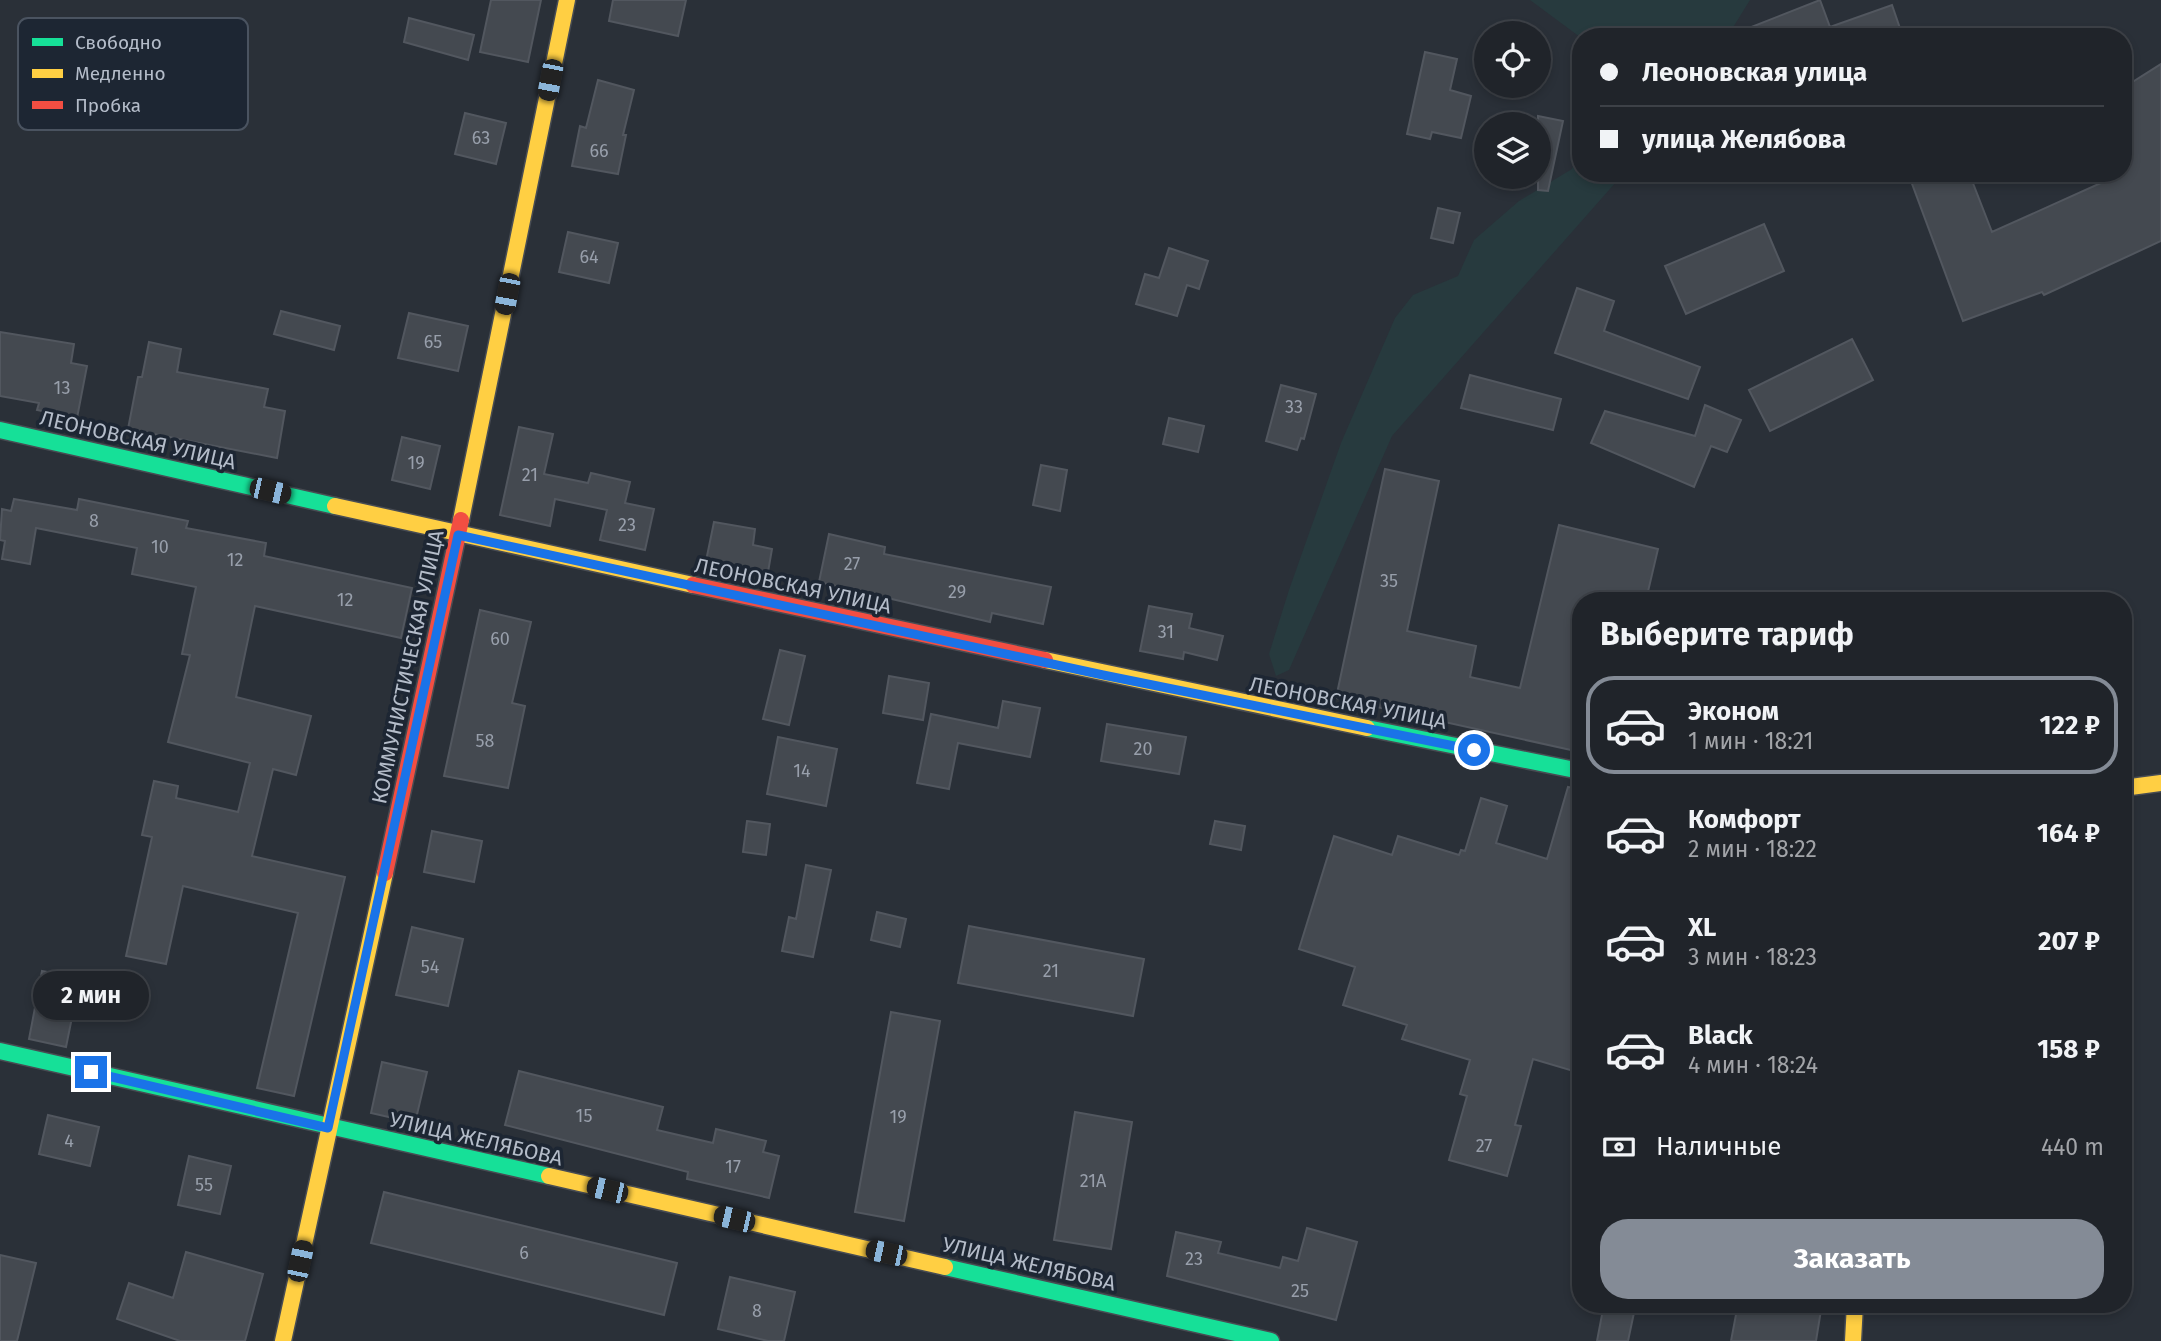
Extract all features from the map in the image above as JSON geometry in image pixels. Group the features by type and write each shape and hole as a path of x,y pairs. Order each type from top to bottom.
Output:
{"street":[{"name":"КОММУНИСТИЧЕСКАЯ УЛИЦА","path":"283,1341 458,535 567,0"},
{"name":"ЛЕОНОВСКАЯ УЛИЦА","path":"0,430 458,535 1090,673 1572,769"},
{"path":"2132,787 2161,783"},
{"name":"УЛИЦА ЖЕЛЯБОВА","path":"0,1051 328,1128 1271,1341"},
{"path":"1853,1341 1855,1313"}],"green space":[{"path":"1530,0 1750,0 1733,28 1572,28 1572,31"},
{"path":"1572,169 1572,182 1616,182 1392,436 1289,670 1276,676 1269,654 1289,590 1341,443 1395,318 1413,295 1458,276 1474,240 1519,201 1539,189 1551,189 1551,182"}],"building":[{"path":"491,0 541,0 528,62 480,52"},
{"path":"613,0 686,0 678,36 609,21"},
{"path":"1820,0 1830,27 1892,5 1900,28 1749,28"},
{"path":"409,18 474,35 468,60 404,42"},
{"path":"1425,52 1457,59 1450,90 1471,96 1461,138 1432,132 1430,139 1407,134"},
{"path":"2161,64 2161,241 2044,295 2042,292 1963,321 1911,182 1973,182 1992,232 2103,182 2132,182 2132,82"},
{"path":"598,80 634,90 623,135 626,135 618,174 572,166 580,126 586,128"},
{"path":"465,113 506,123 496,164 455,154"},
{"path":"1551,119 1563,121 1551,177"},
{"path":"1438,208 1460,213 1453,243 1431,238"},
{"path":"1764,224 1784,271 1686,314 1665,266"},
{"path":"568,232 618,243 609,283 559,272"},
{"path":"1169,248 1208,261 1199,289 1187,285 1177,316 1136,304 1145,274 1159,278"},
{"path":"1577,288 1614,301 1604,331 1700,367 1688,399 1555,353"},
{"path":"281,311 340,326 334,350 274,334"},
{"path":"409,313 468,326 458,371 398,358"},
{"path":"0,332 74,344 71,363 87,366 77,418 37,410 39,403 0,396"},
{"path":"1852,339 1873,380 1770,431 1749,390"},
{"path":"149,342 181,349 177,372 268,389 264,407 285,411 277,458 128,429 138,377 142,377"},
{"path":"1470,375 1561,399 1553,430 1461,408"},
{"path":"1281,385 1316,394 1304,439 1301,438 1297,450 1266,441"},
{"path":"1705,405 1741,420 1727,452 1711,446 1694,487 1591,443 1605,411 1695,436"},
{"path":"1169,418 1204,426 1198,452 1163,444"},
{"path":"519,427 553,434 544,474 588,483 591,473 630,482 625,503 654,509 645,550 600,540 607,510 555,499 550,526 500,515"},
{"path":"402,437 440,446 430,489 392,480"},
{"path":"1041,465 1067,470 1060,511 1033,505"},
{"path":"1385,469 1439,481 1407,631 1476,646 1470,677 1520,688 1559,525 1658,549 1648,592 1572,592 1572,750 1336,698"},
{"path":"14,499 77,510 79,499 188,521 186,528 266,543 264,556 412,588 401,638 255,606 236,697 311,716 296,775 273,769 252,856 345,877 294,1096 257,1088 298,913 183,886 166,964 126,956 152,837 142,835 154,781 178,786 176,798 238,812 250,763 168,742 190,655 182,654 196,587 132,574 137,548 36,528 30,564 2,559 5,541 0,540 2,509 11,511"},
{"path":"714,522 755,529 753,545 772,549 768,572 706,561"},
{"path":"829,534 885,547 884,554 1051,587 1043,624 992,613 990,622 819,582"},
{"path":"1149,606 1192,614 1189,628 1223,636 1217,660 1184,652 1183,659 1140,651"},
{"path":"480,610 531,622 512,703 525,706 508,788 444,776"},
{"path":"780,650 805,656 789,725 763,719"},
{"path":"889,676 929,683 923,720 883,713"},
{"path":"1003,701 1040,708 1030,757 958,743 949,789 917,783 931,714 998,728"},
{"path":"1107,724 1186,737 1179,774 1101,761"},
{"path":"778,737 837,749 826,806 767,794"},
{"path":"1568,787 1572,788 1572,1071 1533,1059 1515,1125 1521,1126 1507,1176 1449,1160 1467,1096 1460,1094 1470,1060 1402,1039 1407,1025 1343,1005 1355,967 1299,949 1334,836 1392,855 1398,836 1459,855 1461,850 1465,851 1481,798 1507,806 1496,843 1547,859"},
{"path":"747,821 770,824 766,855 743,852"},
{"path":"1215,821 1245,826 1241,850 1210,844"},
{"path":"432,831 482,841 474,882 424,872"},
{"path":"806,865 831,870 813,957 782,951 789,917 796,919"},
{"path":"877,912 906,919 900,947 871,940"},
{"path":"969,926 1144,959 1133,1016 958,983"},
{"path":"412,927 463,939 448,1006 396,995"},
{"path":"42,971 80,978 66,1047 29,1039"},
{"path":"891,1012 940,1021 904,1221 855,1212"},
{"path":"382,1062 427,1072 415,1123 371,1113"},
{"path":"519,1071 663,1107 657,1130 713,1143 716,1129 766,1141 763,1152 779,1156 769,1198 687,1179 688,1172 505,1125"},
{"path":"1075,1112 1132,1122 1111,1249 1054,1240"},
{"path":"48,1115 99,1127 90,1166 39,1154"},
{"path":"189,1156 231,1166 220,1214 178,1205"},
{"path":"384,1192 677,1263 664,1315 371,1243"},
{"path":"1307,1228 1357,1242 1336,1320 1167,1276 1176,1232 1221,1242 1218,1253 1280,1268 1283,1257 1298,1261"},
{"path":"186,1252 263,1274 245,1341 180,1341 117,1319 129,1283 173,1298"},
{"path":"0,1255 36,1263 17,1341 0,1341"},
{"path":"730,1277 795,1292 784,1341 768,1341 718,1329"},
{"path":"1602,1313 1634,1313 1628,1341 1597,1341"},
{"path":"1736,1313 1821,1313 1816,1341 1731,1341"}],"traffic: fast":[{"path":"0,430 335,506"},
{"path":"1367,728 1572,769"},
{"path":"0,1051 549,1176"},
{"path":"945,1267 1271,1341"}],"traffic: slow":[{"path":"461,520 567,0"},
{"path":"335,506 693,585"},
{"path":"1045,660 1367,728"},
{"path":"2132,787 2161,783"},
{"path":"283,1341 385,873"},
{"path":"549,1176 945,1267"},
{"path":"1853,1341 1855,1313"}],"traffic: jam":[{"path":"385,873 461,520"},
{"path":"693,585 1045,660"}],"route":[{"path":"91,1072 328,1128 458,535 1103,675 1474,750"}]}
